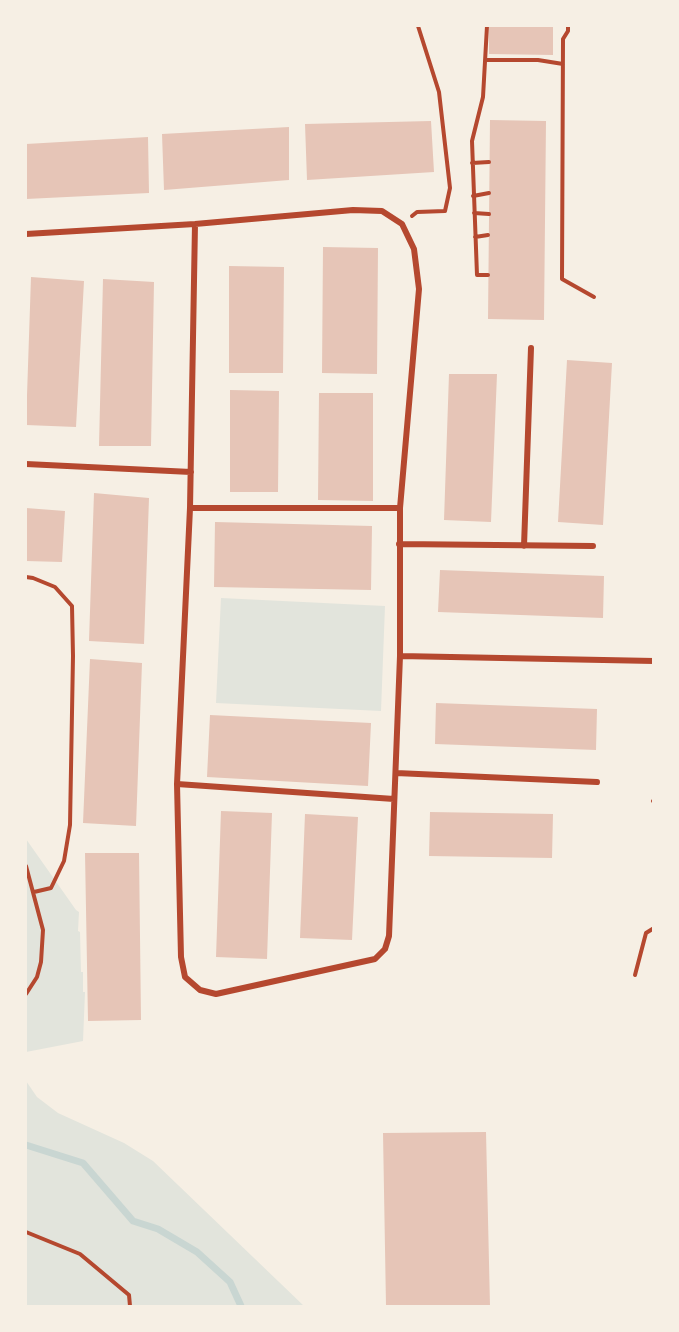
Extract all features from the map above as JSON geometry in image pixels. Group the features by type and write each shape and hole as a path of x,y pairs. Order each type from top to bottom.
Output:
{"street":[{"path":"26,234 195,224 353,210 382,211 402,224 414,249 419,289 400,508 400,656 389,936 385,949 375,960 216,994 200,990 185,977 181,957 177,784 190,508 195,224"},
{"path":"524,546 531,348"},
{"path":"26,464 191,472"},
{"path":"190,508 400,508"},
{"path":"399,544 593,546"},
{"path":"400,656 654,661"},
{"path":"396,773 597,782"},
{"path":"177,784 394,799"}],"path":[{"path":"402,224 417,212 445,211 450,188 439,92 418,26"},
{"path":"487,26 483,97 472,141 472,163 477,275 488,275"},
{"path":"568,26 563,39 562,279 594,297"},
{"path":"485,60 538,60 563,64"},
{"path":"472,163 489,162"},
{"path":"474,196 489,193"},
{"path":"474,213 489,214"},
{"path":"475,237 488,235"},
{"path":"26,577 55,587 72,606 70,825 64,861 51,888 34,892"},
{"path":"26,866 43,930 41,962 37,977 26,994"},
{"path":"635,975 646,933 654,927"},
{"path":"26,1232 80,1254 129,1295 130,1306"}],"shaded area":[{"path":"221,598 385,606 381,711 216,703"},
{"path":"26,839 79,912 81,972 83,972 83,992 85,992 83,1041 26,1052"},
{"path":"26,1081 37,1097 58,1113 124,1143 153,1161 304,1306 26,1306"}],"building":[{"path":"489,26 553,26 553,55 489,54"},
{"path":"490,120 546,121 544,320 488,319"},
{"path":"431,121 434,172 307,180 305,124"},
{"path":"289,127 289,180 164,190 162,134"},
{"path":"148,137 149,193 26,199 26,144"},
{"path":"323,247 378,248 377,374 322,373"},
{"path":"229,266 284,267 283,373 229,373"},
{"path":"31,277 84,281 76,427 26,425"},
{"path":"103,279 154,282 151,446 99,446"},
{"path":"567,360 612,363 603,525 558,522"},
{"path":"449,374 497,374 491,522 444,520"},
{"path":"230,390 279,391 278,492 230,492"},
{"path":"319,393 373,393 373,501 318,500"},
{"path":"94,493 149,498 144,644 89,641"},
{"path":"26,508 65,511 62,562 26,561"},
{"path":"215,522 372,526 371,590 214,587"},
{"path":"440,570 604,576 603,618 438,612"},
{"path":"90,659 142,663 136,826 83,823"},
{"path":"436,703 597,709 596,750 435,744"},
{"path":"210,715 371,723 368,786 207,777"},
{"path":"221,811 272,813 267,959 216,957"},
{"path":"430,812 553,814 552,858 429,856"},
{"path":"305,814 358,817 352,940 300,938"},
{"path":"85,853 139,853 141,1020 88,1021"},
{"path":"486,1132 490,1306 386,1306 383,1133"}],"waterway":[{"path":"26,1145 83,1163 133,1221 158,1229 197,1252 230,1282 241,1306"}]}
